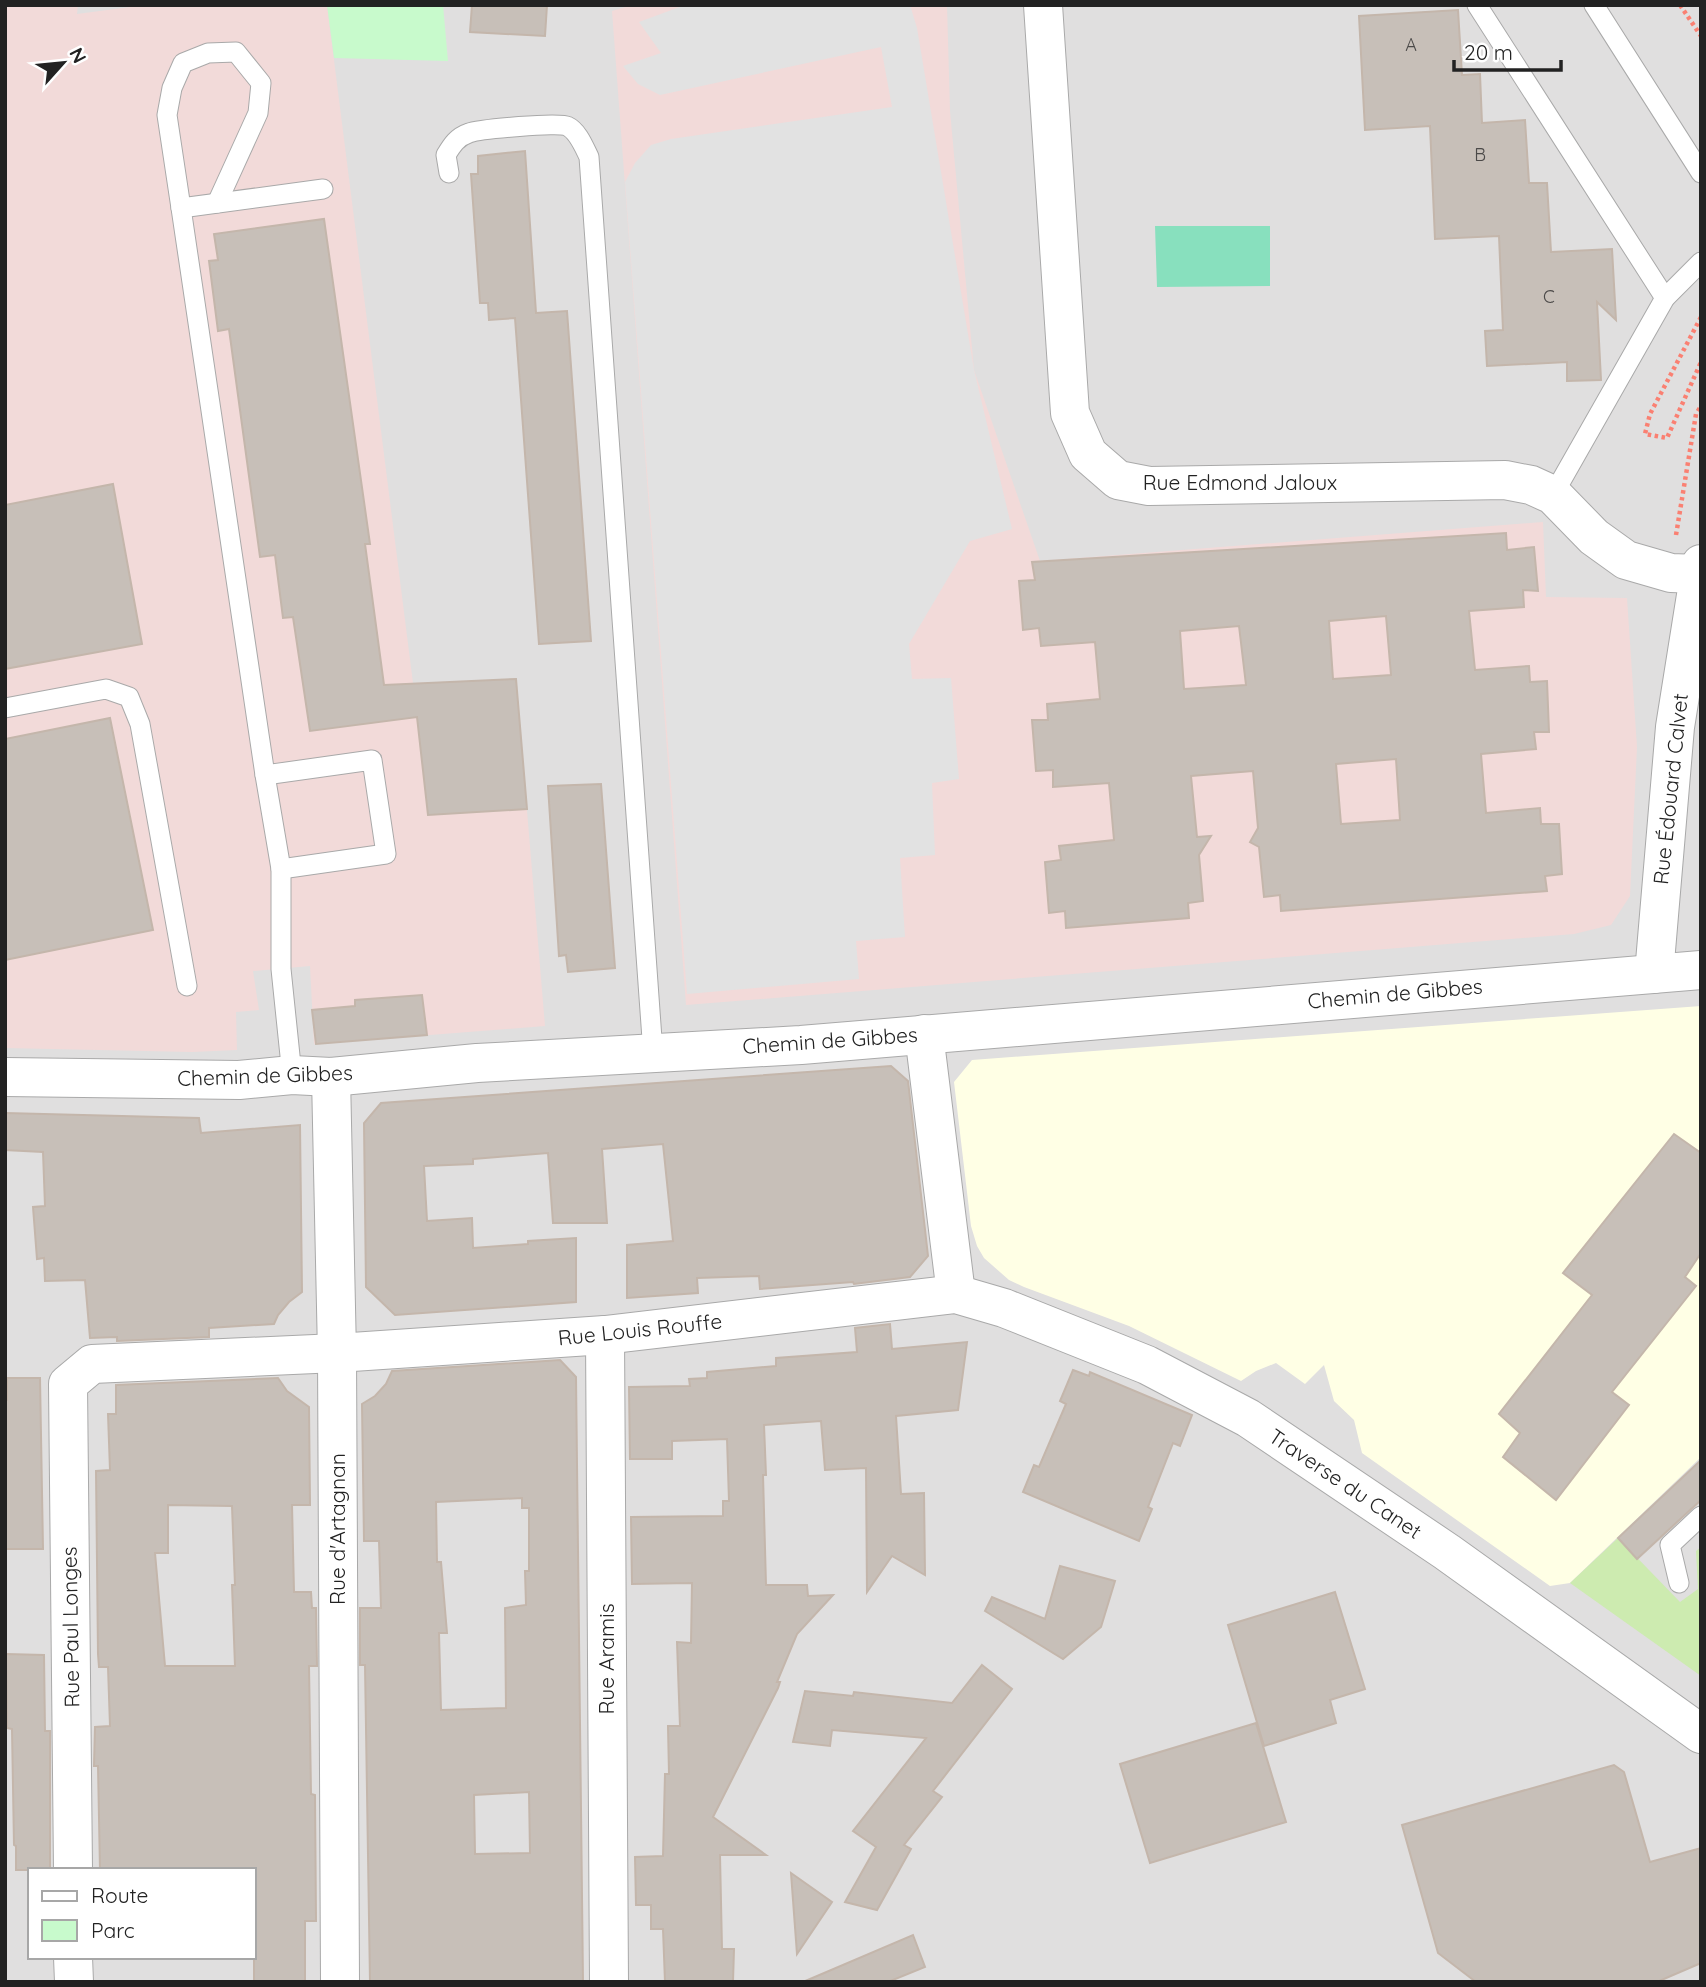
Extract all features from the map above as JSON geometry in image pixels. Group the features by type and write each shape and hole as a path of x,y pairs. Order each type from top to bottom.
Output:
{"street":[{"name":"Rue Edmond Jaloux","path":"1043,5 1070,413 1088,454 1118,480 1149,486 1504,480 1531,485 1553,495 1594,537 1626,560 1690,570"},
{"name":"Rue Édouard Calvet","path":"1654,974 1690,570"},
{"name":"Chemin de Gibbes","path":"5,1077 239,1080 292,1075 331,1076 477,1063 801,1045 1701,970"},
{"path":"924,1034 956,1294"},
{"name":"Rue d'Artagnan","path":"331,1076 337,1353 340,1982"},
{"name":"Rue Louis Rouffe","path":"68,1384 92,1364 337,1353 605,1335 956,1294"},
{"name":"Traverse du Canet","path":"956,1294 1004,1308 1147,1365 1248,1418 1447,1552 1701,1734"},
{"name":"Rue Aramis","path":"605,1335 610,1982"},
{"name":"Rue Paul Longes","path":"68,1384 73,1868"},
{"path":"74,1959 74,1982"}],"lane":[{"path":"1477,5 1665,298"},
{"path":"1594,5 1701,173"},
{"path":"217,203 258,113 261,83 236,52 208,54 183,63 172,88 167,115 281,869 281,969 292,1075"},
{"path":"449,173 446,155 454,141 469,132 553,124 567,126 578,136 589,157 653,1053"},
{"path":"181,208 323,189"},
{"path":"1553,495 1665,298 1701,262"},
{"path":"5,708 106,689 129,697 140,724 187,986"},
{"path":"265,775 372,760 386,854 281,869"},
{"path":"1679,1583 1670,1545 1701,1516"}],"path":[{"path":"1679,5 1701,36"},
{"path":"1701,317 1650,414 1645,434 1667,438 1701,362"},
{"path":"1690,570 1696,414 1701,406"}],"shaded area":[{"path":"5,5 1701,5 1701,1982 5,1982"},
{"path":"5,5 78,5 77,14 145,5 327,5 413,683 516,679 545,1026 314,1044 310,966 253,971 259,1010 236,1012 237,1050 192,1052 5,1048"},
{"path":"632,5 947,5 950,111 974,370 1040,561 1543,522 1546,597 1627,598 1637,747 1630,896 1611,925 1574,934 686,1005 612,11"},
{"path":"685,5 910,5 917,28 974,370 1012,529 970,541 909,644 912,679 951,678 959,779 932,783 935,855 900,858 905,937 856,941 859,979 687,994 625,182 635,163 651,145 671,139 892,107 881,47 660,95 638,84 623,66 661,53 639,22"},
{"path":"1701,1006 1701,1457 1570,1583 1550,1586 1362,1453 1354,1420 1334,1401 1324,1365 1305,1384 1276,1363 1241,1381 1129,1326 1009,1280 984,1258 977,1246 971,1226 954,1082 972,1060"}],"green space":[{"path":"327,5 443,5 448,61 334,58"},
{"path":"1155,226 1270,226 1270,286 1157,287"},
{"path":"1618,1538 1680,1602 1698,1589 1696,1551 1701,1547 1701,1676 1570,1583"}],"building":[{"path":"472,5 547,5 545,36 470,32"},
{"path":"1458,10 1462,75 1480,74 1482,123 1525,120 1529,183 1547,183 1551,252 1612,249 1616,320 1597,302 1601,380 1567,381 1567,362 1487,366 1485,331 1503,330 1499,236 1435,239 1430,126 1365,130 1359,16"},
{"path":"525,151 536,313 567,311 591,641 539,644 515,318 489,320 488,303 480,303 471,174 478,174 478,156"},
{"path":"324,219 370,544 365,544 384,685 516,679 527,809 428,815 417,717 310,731 293,617 283,618 275,555 260,557 229,329 218,331 209,261 218,260 214,234"},
{"path":"113,484 142,644 5,669 5,505"},
{"path":"1506,533 1507,550 1534,547 1538,591 1523,590 1524,607 1469,611 1475,670 1529,666 1530,682 1547,681 1549,732 1534,732 1536,749 1481,754 1486,813 1540,808 1541,824 1559,824 1562,874 1545,876 1547,891 1281,911 1280,895 1264,897 1259,847 1250,842 1258,828 1253,771 1191,776 1197,837 1211,836 1199,855 1203,901 1188,903 1189,918 1066,928 1065,911 1049,913 1045,862 1061,860 1059,846 1114,840 1109,783 1053,787 1053,770 1036,771 1032,720 1048,720 1047,704 1100,699 1095,642 1041,646 1039,628 1023,630 1019,581 1035,580 1032,562","holes":["1386,616 1391,675 1333,679 1329,621","1239,626 1246,685 1184,689 1180,631","1396,759 1400,820 1341,824 1336,764"]},
{"path":"110,718 153,930 5,960 5,739"},
{"path":"601,784 615,968 568,972 566,955 559,956 548,786"},
{"path":"422,995 427,1035 316,1044 312,1010 355,1006 355,1000"},
{"path":"891,1066 908,1081 928,1256 910,1277 854,1284 760,1289 759,1276 697,1278 698,1293 627,1298 627,1245 673,1241 663,1144 602,1149 607,1223 553,1223 548,1153 473,1159 473,1164 424,1166 427,1221 472,1218 473,1248 576,1238 576,1302 395,1315 366,1287 364,1123 381,1103"},
{"path":"5,1113 199,1118 201,1133 300,1125 302,1292 289,1302 274,1324 209,1328 209,1337 117,1341 117,1337 90,1338 85,1280 45,1281 44,1258 37,1259 33,1207 45,1206 43,1152 5,1150"},
{"path":"1674,1134 1701,1153 1701,1253 1685,1277 1696,1286 1612,1392 1629,1405 1556,1500 1503,1457 1520,1433 1499,1414 1592,1295 1563,1273"},
{"path":"890,1324 892,1349 967,1342 958,1410 896,1416 901,1494 924,1493 925,1575 892,1556 867,1592 866,1468 825,1470 821,1421 764,1425 766,1585 807,1585 808,1596 833,1595 797,1634 777,1682 780,1682 778,1688 713,1817 766,1855 720,1855 722,1949 734,1949 733,1982 665,1982 663,1929 651,1929 651,1905 636,1905 635,1857 663,1856 665,1774 669,1774 668,1726 680,1726 677,1642 691,1643 692,1583 632,1584 631,1517 723,1516 723,1501 729,1501 727,1439 672,1441 672,1459 630,1459 629,1387 690,1386 689,1379 707,1378 707,1372 776,1366 776,1358 857,1352 855,1328"},
{"path":"560,1360 576,1377 583,1982 370,1982 365,1665 360,1665 360,1608 381,1608 379,1541 364,1541 362,1404 375,1396 386,1384 392,1371","holes":["522,1498 522,1508 529,1508 529,1571 525,1571 526,1605 505,1608 506,1708 441,1710 439,1633 447,1633 441,1562 437,1562 436,1502","529,1792 530,1853 475,1854 474,1795"]},
{"path":"1073,1370 1089,1376 1090,1372 1192,1415 1180,1446 1173,1443 1148,1507 1152,1509 1139,1541 1023,1492 1034,1465 1039,1467 1066,1404 1060,1401"},
{"path":"7,1378 40,1378 43,1549 5,1549"},
{"path":"278,1378 287,1391 309,1407 310,1505 292,1505 294,1592 311,1592 312,1608 316,1608 317,1666 309,1666 311,1794 315,1795 316,1921 305,1921 305,1982 254,1982 256,1868 100,1868 98,1766 94,1766 95,1727 110,1726 108,1667 99,1667 98,1654 96,1471 110,1470 108,1414 116,1414 116,1385","holes":["168,1505 232,1506 235,1585 232,1585 235,1666 165,1666 155,1553 168,1553"]},
{"path":"1701,1460 1701,1500 1637,1559 1618,1538"},
{"path":"1060,1566 1115,1581 1101,1627 1063,1659 985,1611 992,1597 1045,1619"},
{"path":"1335,1592 1365,1689 1330,1700 1336,1723 1264,1746 1228,1625"},
{"path":"6,1654 44,1655 45,1731 50,1731 50,1868 16,1870 12,1729 7,1728"},
{"path":"982,1665 1012,1689 933,1791 942,1797 904,1845 911,1849 877,1910 845,1902 876,1847 853,1831 926,1738 832,1730 830,1746 793,1742 805,1691 853,1696 854,1692 952,1703"},
{"path":"1256,1723 1286,1822 1150,1863 1120,1764"},
{"path":"1614,1765 1624,1772 1650,1862 1701,1848 1701,1963 1657,1982 1476,1982 1438,1953 1402,1825"},
{"path":"791,1873 832,1902 797,1954"},
{"path":"913,1935 925,1967 888,1982 803,1982"}]}
